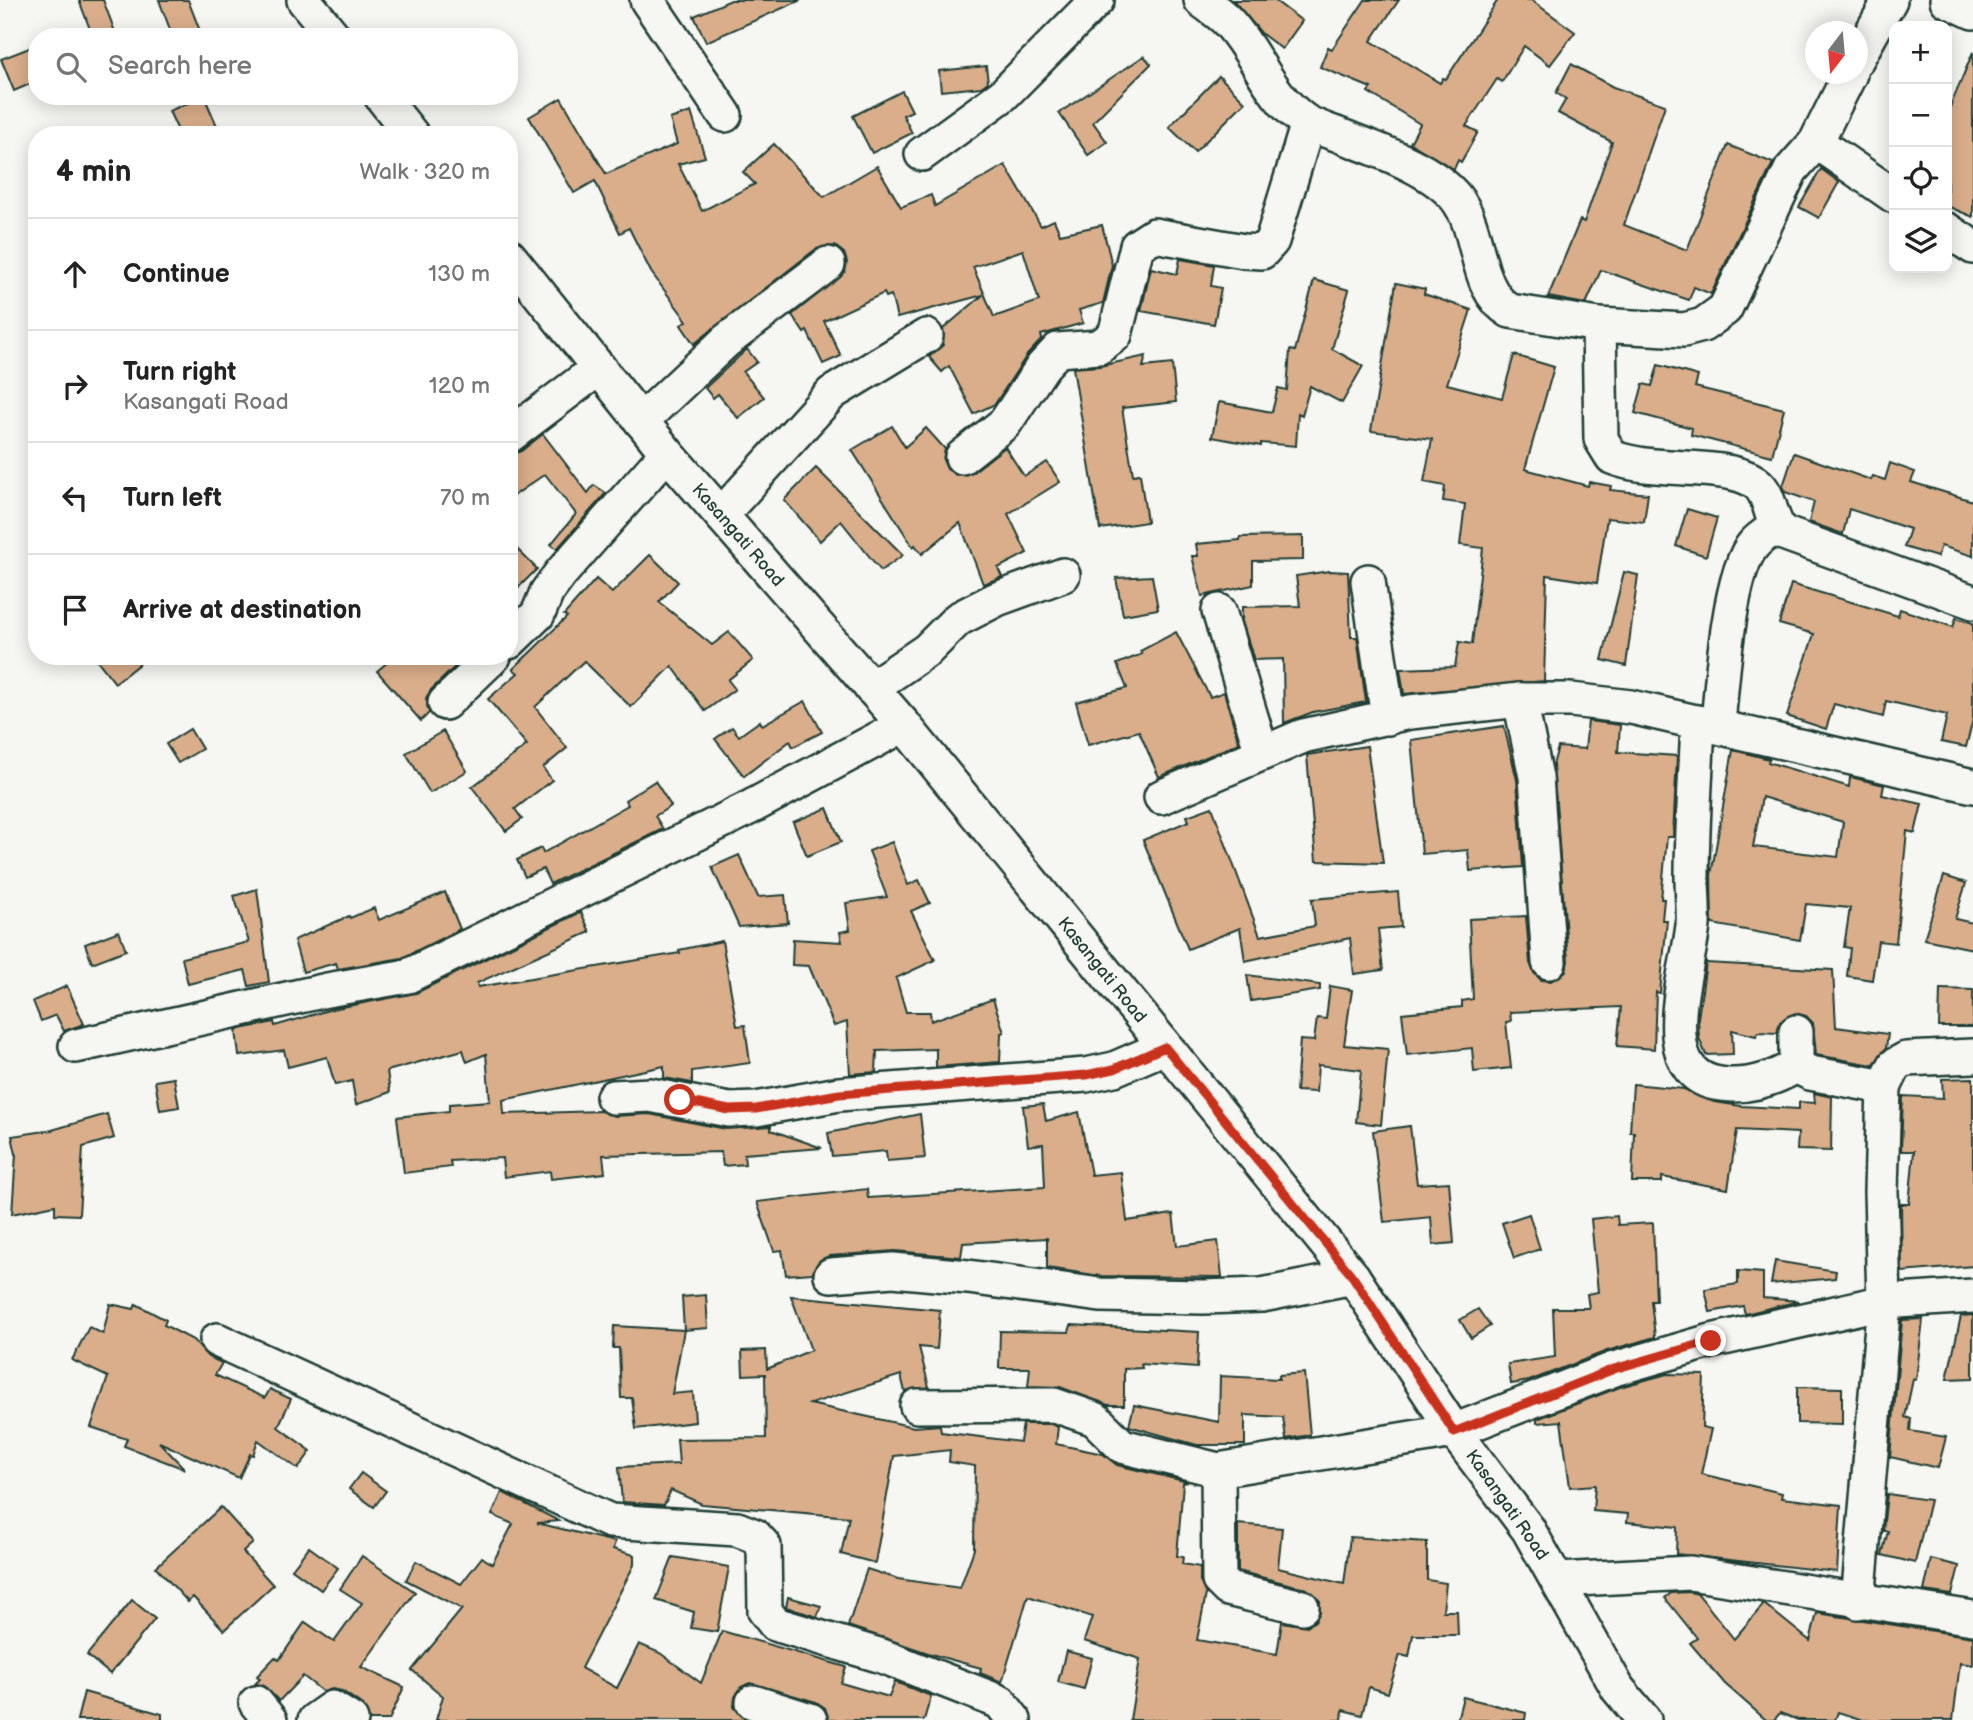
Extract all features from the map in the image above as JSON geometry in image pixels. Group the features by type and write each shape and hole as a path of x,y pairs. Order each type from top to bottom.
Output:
{"street":[{"path":"304,0 327,28"},
{"path":"647,0 725,115"},
{"path":"922,154 1003,95 1097,0"},
{"path":"1201,0 1230,23 1270,87 1291,110 1308,123 1395,157 1455,197 1470,219 1491,291 1498,304 1510,311 1599,325 1684,330 1703,326 1716,318 1734,296 1791,170 1816,142 1845,84"},
{"path":"1868,39 1890,0"},
{"path":"1947,0 1973,12"},
{"path":"388,105 405,126"},
{"path":"962,457 1004,424 1043,366 1058,350 1099,347 1115,335 1137,246 1154,235 1244,251 1262,251 1272,241 1308,123"},
{"path":"1816,142 1889,193"},
{"path":"1952,233 1973,247"},
{"path":"641,421 726,341 828,264"},
{"name":"Kasangati Road","path":"518,267 667,453 904,725 1353,1277 1454,1432 1528,1529 1618,1689 1644,1720"},
{"path":"1599,325 1601,439 1605,450 1612,457 1625,463 1699,469 1754,481 1766,495 1776,527 1793,538 1973,602"},
{"path":"721,515 832,393 926,336"},
{"path":"518,429 599,368"},
{"path":"518,633 538,614 547,592 561,573 667,453"},
{"path":"1776,527 1753,545 1739,582 1708,724 1692,877 1693,925 1680,986 1678,1035 1687,1065 1704,1082 1731,1086 1771,1080 1796,1066"},
{"path":"872,688 927,650 958,619 997,599 1063,575"},
{"path":"1368,581 1388,718"},
{"path":"1219,611 1262,753"},
{"path":"445,703 485,665"},
{"path":"1520,700 1536,777 1549,962"},
{"path":"1161,797 1303,736 1388,718 1520,700 1570,700 1631,707 1973,786"},
{"path":"76,1046 327,990 408,976 737,814 904,725"},
{"path":"1796,1032 1796,1066"},
{"path":"613,1097 650,1095 729,1110 756,1109 839,1094 1086,1075 1114,1069 1165,1047"},
{"path":"1858,1602 1884,1302 1881,1191 1884,1087 1895,1065 1906,1059 1973,1056"},
{"path":"1796,1066 1810,1073 1884,1087"},
{"path":"831,1275 892,1270 968,1277 1100,1295 1203,1297 1262,1294 1353,1277"},
{"path":"917,1406 1054,1405 1095,1419 1122,1446 1218,1470 1454,1432 1626,1366 1711,1341 1884,1302 1973,1296"},
{"path":"217,1340 610,1521 737,1529 754,1536 764,1546 765,1611 775,1624 881,1656 1000,1702 1014,1720"},
{"path":"1218,1470 1219,1580 1228,1589 1302,1607"},
{"path":"1558,1580 1690,1573 1858,1602 1973,1618"},
{"path":"753,1702 810,1720"},
{"path":"314,1720 332,1708 351,1720"}],"building":[{"path":"79,0 103,0 114,28 90,28"},
{"path":"159,0 188,0 199,28 170,28"},
{"path":"731,0 801,0 706,42 694,16"},
{"path":"1233,0 1274,0 1302,21 1282,49 1262,34"},
{"path":"1365,0 1399,0 1371,41 1440,83 1443,78 1446,79 1498,0 1531,0 1575,32 1550,65 1524,46 1502,82 1497,79 1466,126 1478,132 1454,169 1410,143 1420,124 1368,92 1371,88 1320,67 1328,47 1332,49"},
{"path":"28,48 28,85 14,91 1,59"},
{"path":"1973,52 1973,217 1952,208 1952,102"},
{"path":"1144,56 1151,64 1093,122 1107,142 1088,155 1059,113"},
{"path":"1571,64 1613,87 1665,105 1624,225 1687,250 1728,145 1773,163 1711,294 1694,287 1689,300 1601,270 1586,304 1548,297 1580,220 1584,222 1612,142 1558,113 1566,99 1556,93"},
{"path":"986,66 988,82 981,87 941,91 939,71"},
{"path":"1219,76 1245,102 1195,152 1169,127"},
{"path":"902,91 912,111 903,115 912,133 872,153 853,116"},
{"path":"561,98 606,174 677,144 670,119 691,112 705,157 678,164 702,211 755,184 743,172 774,144 824,197 877,166 901,207 931,195 935,206 1005,165 1041,226 1054,220 1060,234 1102,225 1112,265 1103,303 1079,310 1083,323 1041,335 1042,339 1027,355 995,404 974,414 949,366 942,372 929,357 943,345 943,329 983,295 897,318 891,295 886,297 884,293 824,321 841,356 823,364 807,331 804,333 792,315 845,272 847,262 844,253 835,246 816,249 694,344 681,325 687,321 651,272 629,228 620,233 595,181 574,193 529,117","holes":["1023,250 1039,301 994,317 973,267"]},
{"path":"183,105 208,105 217,126 176,126 169,111"},
{"path":"1821,169 1839,182 1819,218 1799,207"},
{"path":"1180,259 1214,265 1211,286 1221,288 1214,324 1141,311 1151,268 1177,274"},
{"path":"1314,280 1349,290 1332,349 1363,366 1342,403 1310,386 1302,415 1298,413 1296,446 1261,443 1261,446 1212,437 1219,402 1272,412 1278,388 1287,390 1290,350 1295,351"},
{"path":"1396,283 1425,289 1424,294 1471,310 1447,384 1502,398 1514,355 1554,367 1525,469 1588,486 1589,482 1611,486 1610,490 1648,494 1644,522 1607,518 1597,583 1547,575 1544,681 1404,694 1400,669 1455,667 1459,642 1472,644 1483,548 1460,545 1465,504 1443,501 1445,486 1424,482 1432,439 1371,431"},
{"path":"747,349 757,362 743,372 764,397 738,418 718,394 713,398 705,388"},
{"path":"1146,356 1143,367 1172,364 1176,402 1122,408 1133,475 1140,474 1147,522 1100,529 1073,368 1100,366"},
{"path":"1658,365 1698,376 1695,387 1784,409 1772,456 1691,435 1692,428 1635,413 1643,384 1652,386"},
{"path":"892,426 905,447 926,428 945,449 943,460 947,469 956,475 973,472 1005,447 1024,476 1047,462 1060,482 1008,514 1027,553 998,568 1002,577 983,584 960,523 922,554 915,545 913,547 852,450"},
{"path":"543,434 588,493 594,485 606,493 557,549 551,544 576,514 545,474 518,493 518,452"},
{"path":"1794,453 1871,480 1873,476 1885,480 1890,463 1915,472 1911,482 1973,501 1973,556 1941,546 1937,557 1904,547 1910,529 1849,509 1843,534 1809,522 1814,502 1785,492 1783,486"},
{"path":"816,468 903,555 881,571 841,521 820,541 784,500"},
{"path":"1687,509 1717,518 1706,556 1676,546"},
{"path":"1303,536 1303,560 1253,561 1253,585 1202,596 1192,556 1198,556 1196,544 1240,540 1240,537"},
{"path":"518,550 537,569 518,588"},
{"path":"650,555 678,582 659,602 712,645 729,632 753,660 728,680 735,689 705,711 672,666 631,707 584,661 535,707 567,748 543,768 552,780 515,809 522,819 506,831 472,787 527,745 488,699 518,673 513,669 567,617 564,615 596,579 612,593"},
{"path":"1329,571 1348,572 1351,637 1357,637 1366,702 1313,712 1284,723 1283,659 1254,660 1242,621 1242,607 1300,606 1296,576"},
{"path":"1624,572 1638,575 1626,666 1602,660"},
{"path":"1152,576 1158,609 1123,615 1116,578"},
{"path":"1791,584 1898,616 1900,609 1953,627 1956,618 1973,623 1973,719 1966,747 1941,742 1947,715 1886,701 1883,717 1834,704 1826,729 1787,716 1814,634 1779,624"},
{"path":"1176,632 1210,697 1224,692 1239,743 1159,777 1139,731 1088,745 1076,702 1127,688 1117,664 1142,654 1140,651"},
{"path":"101,665 138,665 115,683"},
{"path":"384,665 457,665 431,690 426,698 429,713 421,721 377,671"},
{"path":"805,701 822,732 793,747 790,741 744,776 715,739 732,727 739,736 760,721 762,725"},
{"path":"1588,721 1620,725 1618,752 1677,756 1673,837 1667,837 1661,899 1664,899 1662,920 1667,920 1660,993 1656,992 1654,1049 1617,1046 1621,1007 1510,1012 1511,1021 1506,1022 1511,1068 1474,1072 1472,1048 1407,1055 1402,1013 1462,1007 1462,1001 1473,999 1469,919 1526,916 1530,963 1534,973 1541,980 1551,981 1566,971 1568,961 1553,765 1558,747 1585,749"},
{"path":"1504,726 1517,780 1523,867 1470,871 1468,850 1422,854 1411,740"},
{"path":"190,729 202,749 178,763 166,744"},
{"path":"443,731 467,771 430,793 406,753"},
{"path":"1367,746 1383,863 1316,861 1307,755"},
{"path":"1733,750 1769,759 1768,762 1849,787 1850,777 1884,785 1882,795 1922,804 1915,833 1907,831 1896,943 1878,941 1872,980 1847,976 1850,948 1844,947 1850,908 1806,904 1800,940 1712,924 1711,875","holes":["1762,797 1843,822 1838,857 1753,847"]},
{"path":"655,781 671,806 655,816 663,829 550,884 543,869 525,877 517,860 541,848 543,853 628,805 625,800"},
{"path":"1212,807 1260,936 1315,926 1312,899 1398,892 1401,927 1378,929 1383,970 1354,974 1350,938 1245,961 1240,928 1188,949 1143,840 1189,821 1187,816"},
{"path":"827,808 841,842 807,856 793,822"},
{"path":"892,842 908,885 919,880 930,903 911,911 935,960 896,978 906,1012 930,1012 931,1021 993,999 1004,1032 1001,1033 1000,1062 936,1067 936,1049 877,1051 876,1072 850,1074 847,1022 834,1026 809,966 792,965 793,939 842,942 840,932 850,930 846,903 887,897 869,851"},
{"path":"739,855 758,897 785,895 788,923 739,927 712,867"},
{"path":"1944,876 1966,883 1955,919 1973,923 1973,949 1924,939"},
{"path":"257,889 269,982 249,986 245,970 188,984 182,958 249,942 234,896"},
{"path":"445,892 460,929 402,958 338,969 336,963 303,972 294,940 374,908 379,920"},
{"path":"581,912 590,932 477,983 478,987 680,953 679,950 722,941 737,1026 745,1025 750,1063 692,1071 692,1083 664,1078 664,1066 503,1100 504,1114 601,1111 614,1116 649,1114 726,1129 771,1126 771,1130 822,1148 744,1154 745,1164 723,1166 721,1152 603,1155 605,1173 551,1179 550,1171 504,1177 502,1158 450,1161 451,1167 404,1173 397,1117 449,1111 449,1104 490,1101 486,1054 467,1062 463,1050 387,1071 390,1092 356,1105 352,1081 335,1085 327,1057 288,1067 284,1050 239,1056 236,1030 274,1022 275,1026 332,1009 416,993"},
{"path":"119,931 126,950 92,963 85,944"},
{"path":"1706,963 1833,970 1836,1027 1888,1034 1886,1048 1873,1065 1816,1055 1813,1023 1806,1016 1795,1013 1780,1022 1777,1033 1758,1032 1756,1036 1732,1030 1733,1054 1706,1055 1699,1038 1698,1018"},
{"path":"1247,975 1320,985 1320,990 1251,1001"},
{"path":"67,986 84,1024 64,1031 56,1015 41,1021 33,1001"},
{"path":"1330,986 1352,990 1344,1045 1388,1049 1381,1125 1356,1122 1361,1070 1318,1065 1316,1092 1296,1091 1300,1040 1314,1041 1317,1018 1326,1019"},
{"path":"1940,989 1973,990 1973,1027 1939,1027"},
{"path":"174,1078 179,1107 160,1110 155,1081"},
{"path":"1973,1078 1973,1266 1902,1272 1901,1204 1909,1204 1914,1151 1901,1151 1903,1096 1943,1098 1942,1079"},
{"path":"1633,1084 1684,1089 1714,1102 1741,1106 1799,1109 1799,1102 1815,1103 1814,1093 1832,1097 1831,1151 1797,1150 1798,1133 1737,1130 1728,1189 1662,1177 1662,1182 1632,1182 1634,1132 1630,1132"},
{"path":"1043,1104 1046,1121 1079,1112 1091,1175 1121,1172 1127,1221 1173,1214 1177,1246 1218,1241 1222,1277 1101,1276 1047,1268 1047,1238 963,1243 961,1257 895,1251 829,1256 820,1260 812,1273 786,1275 782,1250 774,1251 757,1202 867,1189 868,1198 1045,1187 1043,1144 1028,1146 1023,1106"},
{"path":"107,1114 114,1138 83,1147 79,1215 55,1214 55,1205 12,1214 16,1154 12,1136 52,1130"},
{"path":"920,1114 925,1158 887,1161 886,1151 832,1156 828,1133"},
{"path":"1410,1126 1417,1184 1449,1182 1454,1243 1433,1245 1431,1217 1384,1222 1373,1131"},
{"path":"1529,1214 1540,1249 1514,1258 1502,1223"},
{"path":"1617,1216 1618,1225 1653,1223 1656,1301 1651,1301 1655,1337 1607,1351 1529,1381 1511,1384 1508,1364 1555,1357 1553,1308 1589,1308 1587,1294 1598,1292 1591,1219"},
{"path":"1775,1261 1836,1271 1835,1278 1771,1284"},
{"path":"1738,1271 1763,1273 1763,1298 1799,1301 1745,1314 1743,1306 1710,1312 1705,1289 1738,1284"},
{"path":"706,1295 708,1328 684,1330 682,1297"},
{"path":"791,1296 940,1310 937,1349 919,1347 929,1387 905,1392 901,1375 810,1404 914,1427 940,1425 941,1432 1020,1442 1023,1424 1051,1424 1058,1427 1056,1444 1103,1454 1117,1465 1188,1482 1183,1483 1177,1556 1183,1557 1182,1564 1200,1567 1200,1581 1206,1594 1197,1640 1277,1654 1282,1622 1307,1626 1315,1621 1320,1612 1320,1601 1307,1589 1238,1571 1238,1524 1282,1528 1278,1568 1344,1584 1350,1537 1427,1542 1427,1580 1446,1583 1443,1611 1457,1611 1458,1635 1413,1635 1409,1657 1400,1655 1388,1693 1369,1687 1362,1715 1343,1710 1342,1720 1130,1720 1140,1659 1084,1641 1092,1617 1028,1596 1002,1682 980,1673 981,1668 848,1626 867,1569 898,1579 960,1588 974,1549 975,1466 949,1462 950,1450 894,1456 875,1563 841,1554 849,1517 702,1504 671,1490 664,1505 622,1502 619,1467 679,1464 677,1439 766,1438 765,1374 743,1375 742,1351 766,1350 767,1369 811,1350"},
{"path":"110,1304 134,1309 136,1304 166,1320 164,1325 193,1340 208,1357 222,1363 215,1375 265,1398 270,1389 291,1399 278,1427 311,1451 298,1469 258,1440 253,1455 250,1454 239,1478 159,1442 185,1469 124,1446 127,1439 91,1427 108,1377 72,1360 89,1327 103,1334"},
{"path":"1478,1309 1490,1326 1471,1338 1460,1320"},
{"path":"1973,1315 1973,1378 1947,1379 1961,1316"},
{"path":"1923,1319 1916,1380 1913,1379 1905,1417 1911,1419 1910,1431 1946,1437 1938,1468 1890,1457 1902,1320"},
{"path":"1071,1325 1199,1332 1197,1368 1141,1364 1142,1368 1124,1369 1124,1405 1108,1405 1060,1387 1028,1386 1030,1368 999,1368 1000,1331 1069,1332"},
{"path":"614,1326 684,1330 672,1394 693,1392 695,1422 636,1429 632,1398 621,1398 619,1348 613,1348"},
{"path":"1304,1373 1310,1435 1286,1439 1283,1417 1245,1415 1245,1445 1197,1445 1129,1426 1134,1405 1219,1422 1220,1376 1279,1379 1279,1375"},
{"path":"1667,1374 1704,1375 1702,1427 1711,1429 1701,1474 1782,1493 1781,1498 1841,1505 1837,1572 1676,1554 1677,1527 1627,1522 1628,1514 1593,1511 1595,1485 1570,1487 1561,1421 1537,1423 1537,1419 1620,1387"},
{"path":"1797,1387 1842,1388 1842,1424 1797,1423"},
{"path":"361,1473 386,1491 374,1507 349,1489"},
{"path":"502,1492 559,1521 537,1523 615,1542 613,1549 634,1555 634,1565 581,1668 617,1688 639,1644 660,1653 701,1683 722,1631 846,1667 841,1683 889,1697 895,1682 931,1696 924,1720 829,1720 825,1708 816,1702 750,1683 741,1687 735,1697 734,1707 746,1720 436,1720 443,1696 412,1670 462,1609 406,1580 416,1561 461,1584 482,1557 492,1564 513,1524 492,1515"},
{"path":"1887,1494 1930,1500 1915,1563 1882,1555 1888,1531 1883,1531"},
{"path":"221,1507 253,1543 243,1552 273,1585 224,1630 193,1597 188,1602 156,1567"},
{"path":"309,1547 338,1568 321,1590 292,1569"},
{"path":"362,1556 415,1592 361,1667 404,1687 389,1720 370,1720 361,1704 342,1691 332,1689 323,1692 303,1676 279,1701 263,1685 255,1684 260,1679 257,1676 275,1657 279,1660 305,1622 334,1642 362,1603 340,1589"},
{"path":"673,1557 729,1567 717,1632 691,1628 694,1612 656,1600"},
{"path":"1931,1559 1959,1566 1952,1595 1924,1591"},
{"path":"1671,1593 1698,1594 1734,1639 1764,1604 1810,1641 1817,1613 1973,1637 1973,1665 1960,1663 1953,1720 1863,1720 1838,1712 1835,1720 1798,1720 1780,1713 1774,1720 1766,1720 1725,1684 1690,1643 1697,1638 1665,1598"},
{"path":"788,1597 821,1606 817,1617 786,1607"},
{"path":"132,1600 155,1619 110,1674 87,1655"},
{"path":"1066,1651 1092,1658 1084,1689 1058,1682"},
{"path":"84,1692 162,1714 162,1720 77,1720"},
{"path":"1463,1697 1526,1713 1525,1720 1457,1720"}],"route":[{"path":"680,1100 729,1110 756,1109 839,1094 1086,1075 1114,1069 1165,1047 1353,1277 1454,1432 1614,1369 1711,1341"}]}
